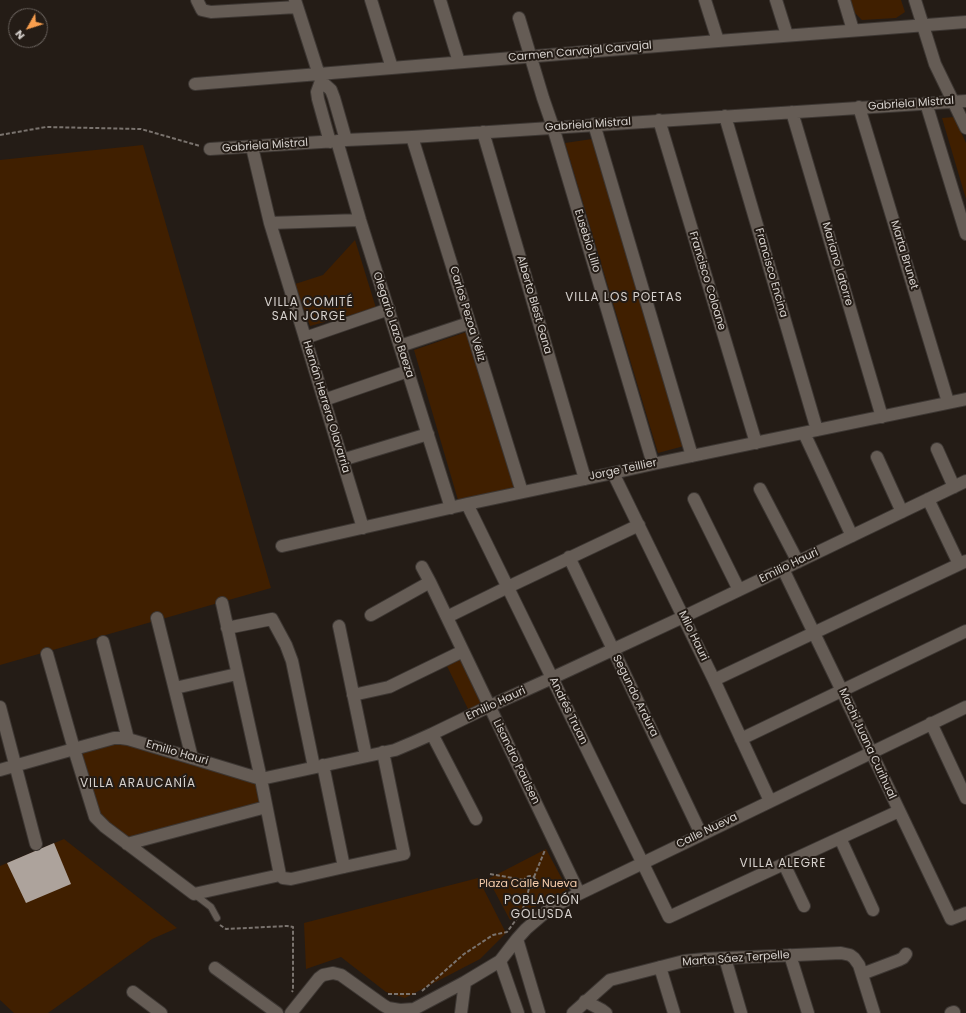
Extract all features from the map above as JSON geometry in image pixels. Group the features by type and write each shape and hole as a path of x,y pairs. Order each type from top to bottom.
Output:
{"street":[{"path":"197,0 202,10 211,12 296,3 320,78"},
{"path":"371,0 392,68"},
{"path":"440,0 459,62"},
{"path":"705,0 718,41"},
{"path":"776,0 787,35"},
{"path":"844,0 853,30"},
{"path":"915,0 935,64 966,128"},
{"name":"Eusebio Lillo","path":"519,18 653,464"},
{"name":"Carmen Carvajal Carvajal","path":"195,84 320,78 392,68 459,62 966,22"},
{"name":"Olegario Lazo Baeza","path":"320,78 331,90 334,98 338,141 360,220 451,508"},
{"name":"Gabriela Mistral","path":"210,149 966,101"},
{"path":"926,103 966,234"},
{"name":"Marta Brunet","path":"859,107 948,402"},
{"name":"Mariano Latorre","path":"792,112 882,416"},
{"name":"Francisco Encina","path":"725,116 817,430"},
{"name":"Francisco Coloane","path":"659,120 756,442"},
{"path":"594,124 692,456"},
{"name":"Alberto Blest Gana","path":"483,132 585,479"},
{"name":"Carlos Pezoa Véliz","path":"412,136 522,492"},
{"name":"Hernán Herrera Olavarria","path":"252,147 270,223 362,528"},
{"path":"270,223 360,220"},
{"path":"305,338 389,309"},
{"path":"400,346 469,323"},
{"path":"324,400 408,372"},
{"name":"Jorge Teillier","path":"282,546 522,492 966,399"},
{"path":"804,433 852,536"},
{"path":"342,460 428,434"},
{"path":"937,449 954,487"},
{"path":"877,457 902,512"},
{"name":"Milo Hauri","path":"613,473 714,680 770,801"},
{"name":"Emilio Hauri","path":"0,770 114,738 128,739 261,779 404,746 683,617 966,481"},
{"path":"760,489 798,562"},
{"path":"694,499 739,590"},
{"path":"714,680 963,562 928,499"},
{"name":"Andrés Truan","path":"467,504 669,917 784,864"},
{"path":"447,617 639,525"},
{"name":"Segundo Ardura","path":"569,558 701,834"},
{"name":"Lisandro Paulsen","path":"422,567 577,889"},
{"name":"Machi Juana Curihual","path":"783,569 951,919 966,913"},
{"path":"371,615 430,582"},
{"path":"222,603 261,779 280,875 283,878 291,880 404,854 383,752"},
{"path":"157,618 192,758"},
{"path":"227,628 272,619 286,645 292,661 344,867"},
{"path":"339,626 366,756"},
{"path":"741,739 966,631"},
{"path":"103,642 128,739"},
{"path":"353,695 389,687 463,651"},
{"path":"47,654 95,817 105,827 194,894 280,875"},
{"path":"175,688 237,674"},
{"path":"0,707 36,844"},
{"name":"Calle Nueva","path":"292,1013 316,982 323,975 328,973 341,975 388,1008 400,1010 414,1009 465,982 500,961 516,939 531,924 577,889 642,862 966,707"},
{"path":"931,724 966,798"},
{"path":"432,734 476,819"},
{"path":"127,844 266,807"},
{"path":"804,906 784,864 899,811"},
{"path":"840,838 873,910"},
{"path":"516,939 539,1013"},
{"name":"Marta Sáez Terpelle","path":"573,1013 610,980 684,961 790,955 845,954 850,955 857,961 874,1013"},
{"path":"862,974 899,960 906,954"},
{"path":"790,955 808,1013"},
{"path":"725,958 741,1013"},
{"path":"500,961 518,1013"},
{"path":"660,967 674,1013"},
{"path":"215,968 277,1013"},
{"path":"461,1013 465,982"},
{"path":"133,992 160,1013"},
{"path":"585,1001 606,1013"}],"lane":[{"path":"194,894 211,907 218,921"}],"path":[{"path":"0,135 46,127 141,129 210,149"},
{"path":"529,888 535,886 536,882 534,876 546,849"},
{"path":"490,874 524,880"},
{"path":"524,880 530,875 534,876"},
{"path":"524,880 526,886 529,888"},
{"path":"536,882 577,889"},
{"path":"383,994 418,994 464,954 493,935 507,932 526,901 529,888"},
{"path":"218,921 226,929 293,927 293,990 289,996"}],"green space":[{"path":"850,0 901,0 905,12 896,18 862,20 853,11"},
{"path":"954,117 966,143 966,199 942,118"},
{"path":"592,139 684,446 658,453 565,143"},
{"path":"143,145 271,588 0,665 0,160"},
{"path":"355,240 376,308 310,326 295,284 323,275"},
{"path":"472,330 516,488 458,500 414,350"},
{"path":"461,654 484,704 469,711 445,662"},
{"name":"VILLA ARAUCANÍA","path":"113,740 259,780 265,806 128,842 96,814 77,750"},
{"path":"64,839 177,928 152,939 48,1013 14,1013 0,1000 0,866"},
{"name":"Plaza Calle Nueva","path":"546,849 568,890 510,920 488,879"},
{"path":"478,878 506,933 480,959 405,998 386,992 341,957 306,969 304,923"}],"building":[{"path":"54,843 71,884 26,903 7,863"}],"district":[{"name":"VILLA LOS POETAS","path":"624,298"},
{"name":"VILLA COMITÉ SAN JORGE","path":"309,310"},
{"name":"VILLA ARAUCANÍA","path":"138,784"},
{"name":"VILLA ALEGRE","path":"783,864"},
{"name":"POBLACIÓN GOLUSDA","path":"542,908"}]}
